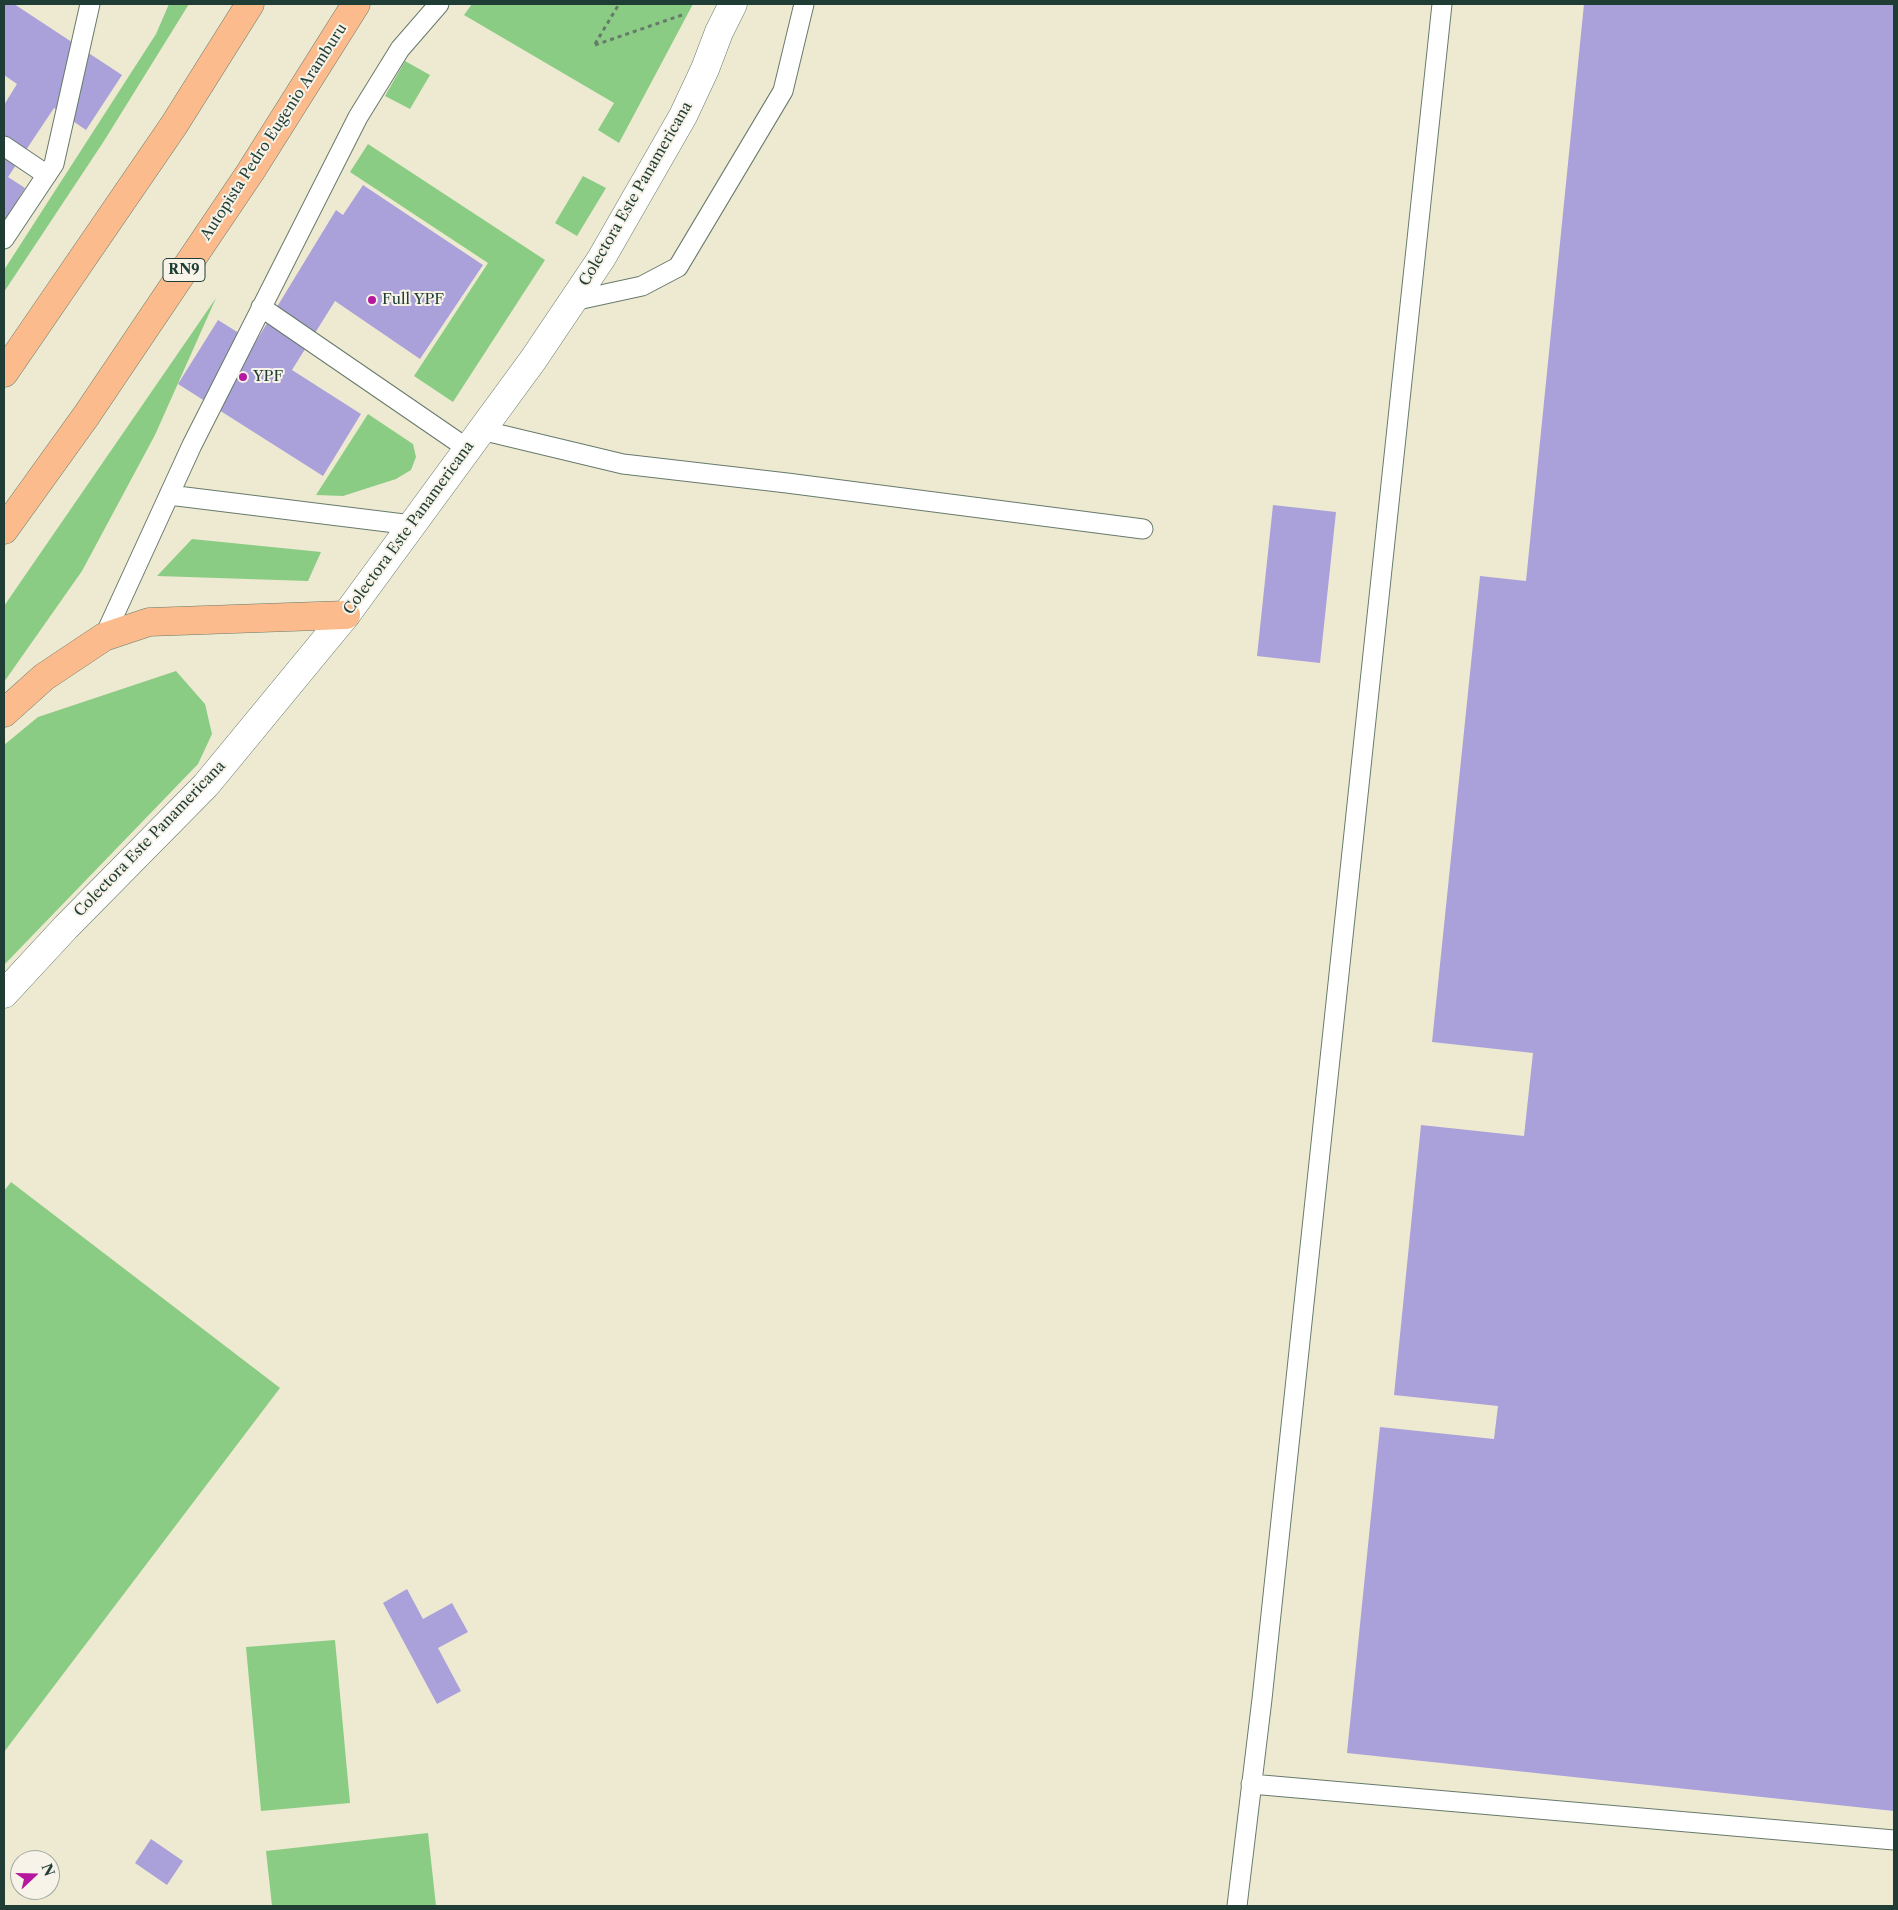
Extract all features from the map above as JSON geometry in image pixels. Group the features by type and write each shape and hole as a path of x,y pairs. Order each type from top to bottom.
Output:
{"highway":[{"path":"4,373 174,125 250,4"},
{"name":"Autopista Pedro Eugenio Aramburu","path":"4,530 86,416 251,172 356,4"},
{"path":"4,713 44,677 104,637 149,622 346,615"}],"street":[{"name":"Colectora Este Panamericana","path":"4,994 66,927 206,785 346,615 534,360 601,259 684,116 705,69 718,32 732,4"}],"lane":[{"path":"4,239 54,164 90,4"},
{"path":"104,637 192,445 358,117 400,49 440,4"},
{"path":"573,301 642,286 678,267 783,91 804,4"},
{"path":"1237,1906 1442,4"},
{"path":"4,146 47,175"},
{"path":"261,307 475,439 623,464 1142,529"},
{"path":"170,495 412,525"},
{"path":"1251,1784 1894,1840"}],"path":[{"path":"619,4 595,45 682,15"}],"green space":[{"path":"169,4 189,4 104,141 4,292 4,270 156,34"},
{"path":"472,4 693,4 619,143 598,130 614,103 464,15"},
{"path":"405,61 430,75 410,109 385,96"},
{"path":"368,144 545,260 453,402 414,376 488,263 350,172"},
{"path":"583,176 606,188 577,236 555,223"},
{"path":"216,298 155,435 82,571 4,682 4,606"},
{"path":"368,414 413,444 416,457 411,470 396,479 343,496 316,495"},
{"path":"192,539 321,552 308,581 157,576"},
{"path":"176,671 205,704 212,734 198,764 4,965 4,745 38,717"},
{"path":"11,1182 280,1388 4,1752 4,1191"},
{"path":"335,1640 350,1803 261,1811 246,1647"},
{"path":"428,1833 436,1906 272,1906 266,1851"}],"building":[{"path":"4,4 14,4 122,75 86,130 54,108 8,177 25,188 4,222 4,105 17,84 4,75"},
{"path":"1584,4 1894,4 1894,1811 1347,1753 1380,1427 1494,1439 1498,1406 1394,1395 1421,1125 1524,1136 1533,1053 1432,1042 1480,576 1526,581"},
{"path":"363,185 483,265 420,359 335,301 292,370 361,414 323,476 178,384 218,320 255,343 336,210 343,215"},
{"path":"1273,505 1336,512 1320,663 1257,656"},
{"path":"407,1589 423,1619 452,1603 468,1632 438,1648 461,1691 437,1704 383,1603"},
{"path":"151,1839 183,1861 167,1885 135,1863"}],"place":[{"name":"Full YPF","path":"372,300"},
{"name":"YPF","path":"243,377"}]}
